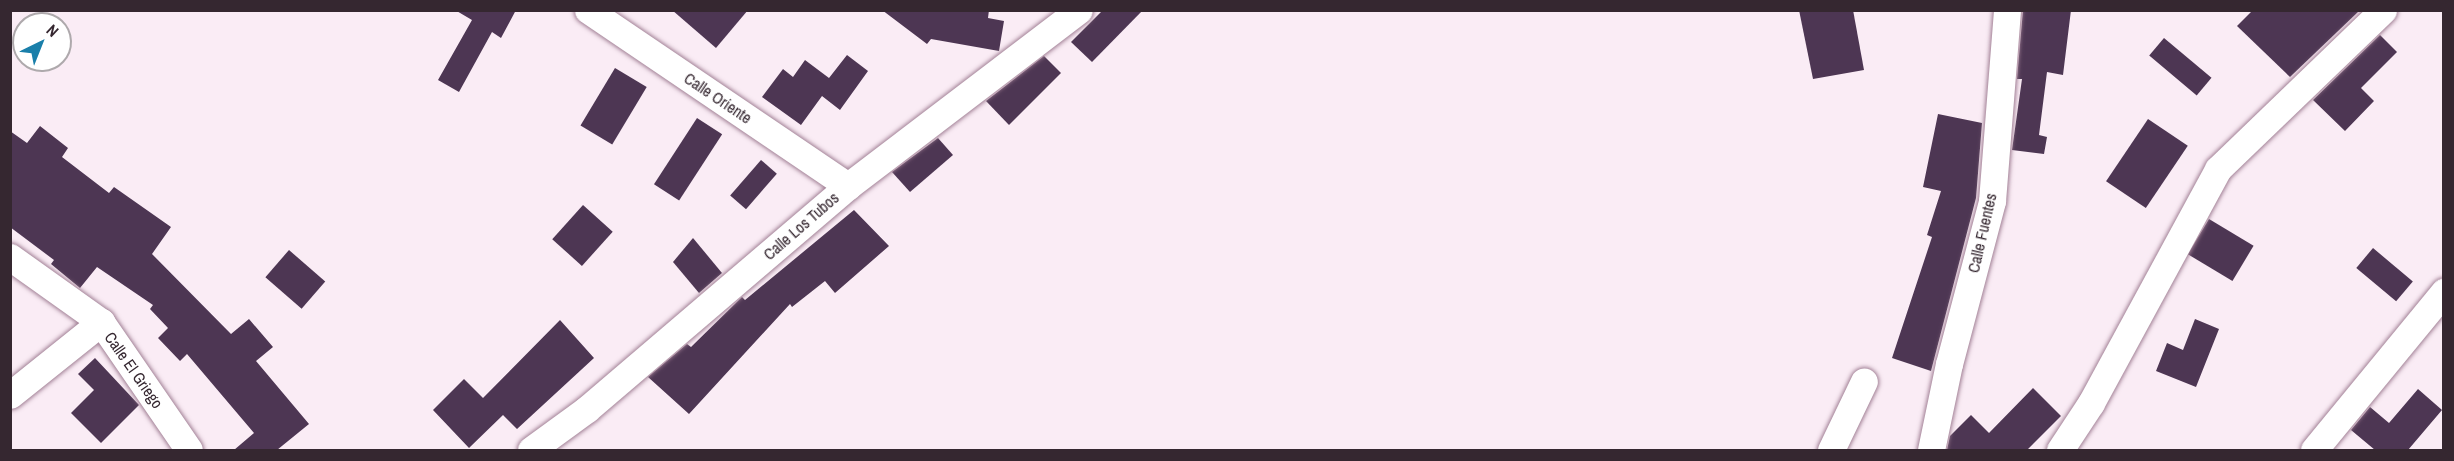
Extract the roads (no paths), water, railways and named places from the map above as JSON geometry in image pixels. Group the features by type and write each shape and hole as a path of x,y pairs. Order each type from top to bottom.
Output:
{"street":[{"name":"Calle Oriente","path":"588,10 848,186"},
{"name":"Calle Los Tubos","path":"531,450 587,409 848,186 1079,10"},
{"name":"Calle Fuentes","path":"1931,450 1949,364 1992,201 2007,10"},
{"path":"2060,450 2091,403 2218,169 2383,10"},
{"name":"Calle El Griego","path":"10,257 101,322 189,450"},
{"path":"2314,450 2444,292"},
{"path":"10,395 101,322"},
{"path":"1831,450 1864,381"}]}
